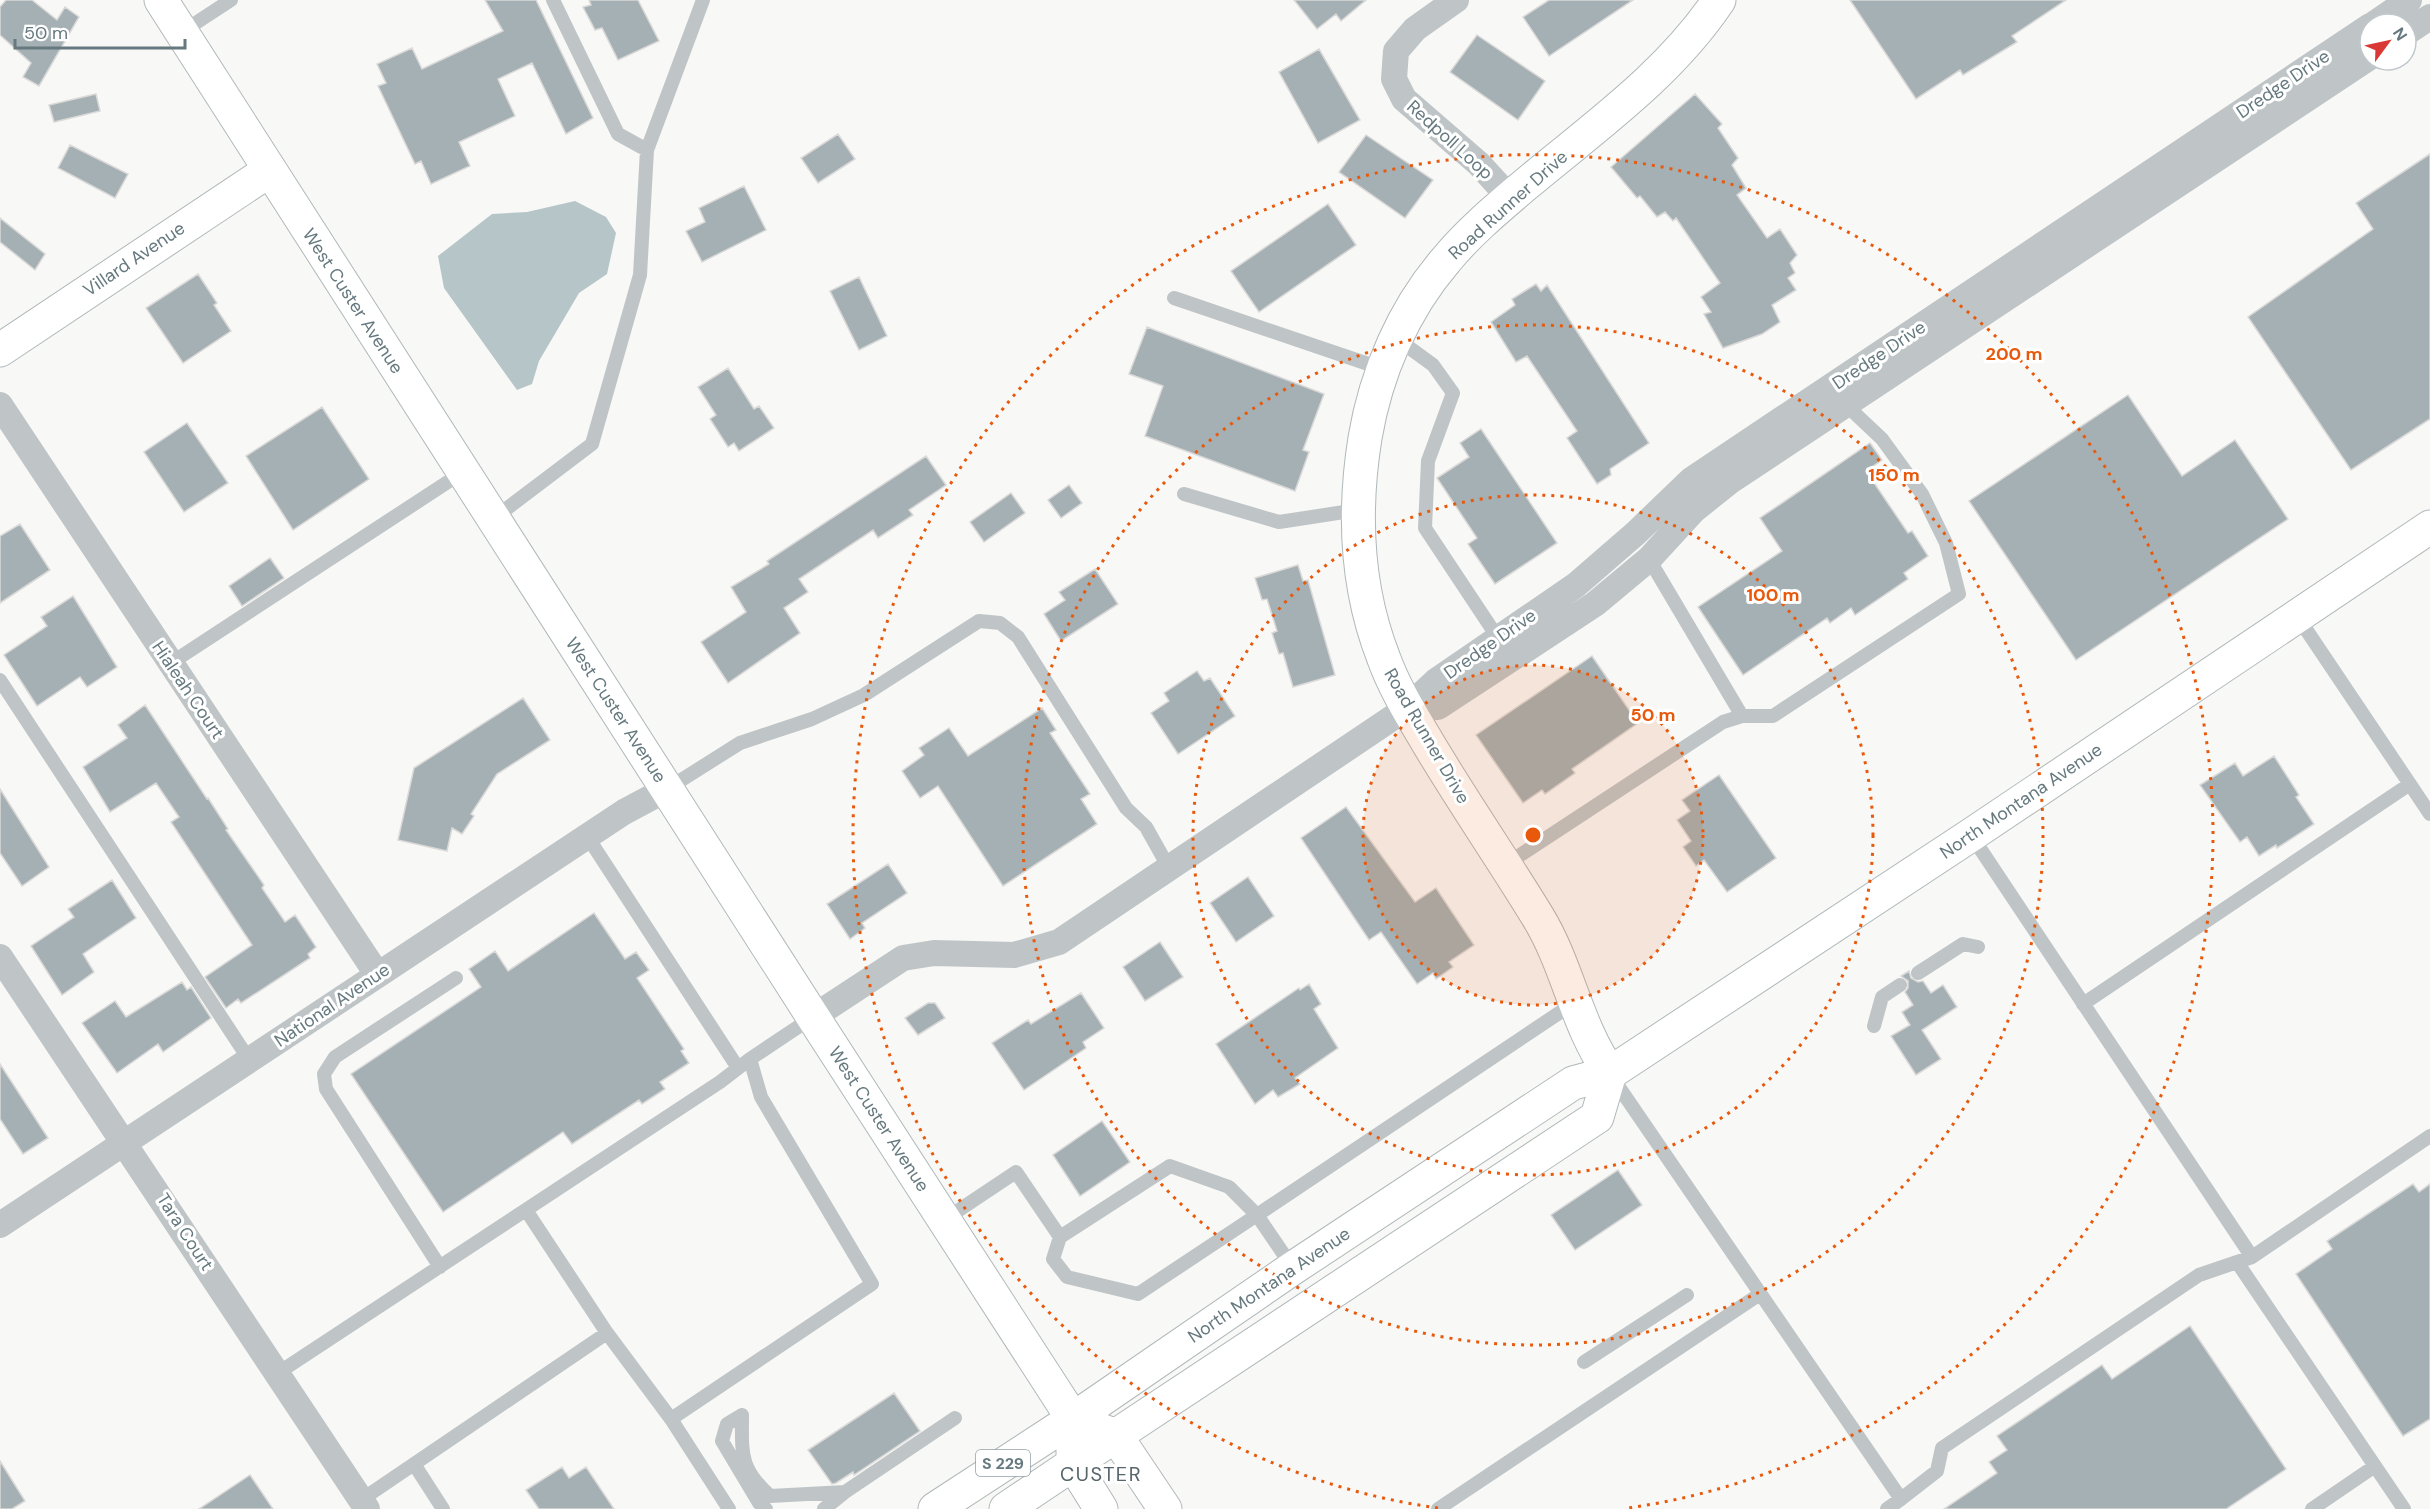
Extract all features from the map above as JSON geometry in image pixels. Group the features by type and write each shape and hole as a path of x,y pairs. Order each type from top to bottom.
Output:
{"main road":[{"name":"West Custer Avenue","path":"161,0 1073,1419"},
{"name":"Road Runner Drive","path":"1610,1073 1591,1045 1550,938 1407,708 1382,656 1369,613 1359,558 1357,510 1360,472 1370,414 1383,369 1412,309 1445,261 1465,239 1510,198 1628,100 1672,58 1719,0"},
{"name":"Villard Avenue","path":"0,350 270,170"},
{"name":"North Montana Avenue","path":"935,1509 1573,1083 1610,1073 1971,835 2430,527"},
{"name":"S 229","path":"1006,1509 1597,1117 1610,1073"},
{"path":"1101,1509 1073,1464 1073,1419 1116,1436 1165,1509"}],"street":[{"name":"Redpoll Loop","path":"1456,0 1415,29 1396,51 1394,79 1404,99 1479,164 1510,198"},
{"name":"Dredge Drive","path":"2391,12 2409,0"},
{"name":"Dredge Drive","path":"813,1017 903,957 934,953 1014,955 1059,942 1407,708 1437,681 1586,576 1636,533 1691,480 2358,34"},
{"name":"Dredge Drive","path":"1407,708 1438,707 1594,604 1649,559 1694,510 1729,482 2358,65"},
{"name":"Hialeah Court","path":"0,405 377,974"},
{"name":"National Avenue","path":"0,1225 587,836 624,812 667,789"},
{"name":"Tara Court","path":"0,957 364,1504"}],"lane":[{"path":"182,32 231,0"},
{"path":"553,0 618,134 647,150"},
{"path":"493,519 592,444 640,275 647,150 703,0"},
{"path":"1174,298 1383,369"},
{"path":"1396,338 1433,365 1453,393 1428,461 1425,528 1498,638"},
{"path":"1505,866 1723,722 1742,716 1773,716 1959,594 1946,543 1922,494 1882,439 1846,405"},
{"path":"171,663 463,472"},
{"path":"1184,494 1279,522 1357,510"},
{"path":"1649,559 1742,716"},
{"path":"2297,616 2430,814"},
{"path":"667,789 740,743 812,719 864,695 979,621 1000,623 1018,637 1126,808 1146,827 1169,868"},
{"path":"0,680 250,1061"},
{"path":"2083,1004 2410,784"},
{"path":"1971,835 2252,1257"},
{"path":"587,836 738,1068"},
{"path":"1918,974 1963,944 1978,947"},
{"path":"440,1267 326,1089 324,1074 335,1057 456,978"},
{"path":"1874,1026 1882,997 1900,985"},
{"path":"1293,1268 1257,1215 1229,1187 1170,1166 1060,1238 1053,1258 1067,1277 1138,1294 1257,1215 1574,1003"},
{"path":"278,1373 813,1017"},
{"path":"671,1419 872,1284 761,1097 750,1059"},
{"path":"1610,1073 1900,1500"},
{"path":"1887,1509 1937,1471 1942,1448 2199,1275 2252,1257 2430,1136"},
{"path":"944,1220 1016,1172 1060,1238"},
{"path":"526,1210 607,1333 671,1419 729,1509"},
{"path":"2237,1262 2403,1509"},
{"path":"1438,1509 1760,1294"},
{"path":"1584,1362 1687,1295"},
{"path":"364,1504 414,1464 607,1333"},
{"path":"766,1509 759,1503 722,1442 727,1424 742,1414 742,1459 759,1486 770,1496 845,1492"},
{"path":"824,1509 845,1492 955,1418"},
{"path":"414,1464 443,1509"},
{"path":"2312,1509 2375,1466"}],"shaded area":[{"path":"575,201 606,217 616,233 607,274 579,293 539,361 532,384 517,390 444,288 438,256 492,214 527,212"}],"building":[{"path":"6,0 32,0 57,20 65,7 79,17 39,86 23,77 31,63 0,35 0,7"},
{"path":"485,0 536,0 593,118 566,134 532,63 498,79 515,116 459,142 470,166 431,184 421,161 415,164 378,86 386,83 377,64 412,48 422,69 503,31"},
{"path":"589,0 638,0 659,41 618,60 602,28 595,30 583,7 591,5"},
{"path":"1294,0 1366,0 1341,21 1336,14 1317,29"},
{"path":"1549,0 1633,0 1549,56 1523,17"},
{"path":"1850,0 2066,0 2012,36 2017,42 1963,75 1960,70 1916,99"},
{"path":"1477,35 1545,81 1518,120 1450,72"},
{"path":"1319,49 1360,120 1318,143 1279,72"},
{"path":"96,94 100,111 54,122 49,105"},
{"path":"1695,94 1722,124 1718,128 1738,158 1732,165 1746,188 1737,195 1767,238 1780,229 1797,255 1790,263 1795,273 1788,278 1796,290 1772,305 1780,322 1762,334 1723,348 1704,314 1711,312 1701,297 1720,283 1676,218 1673,221 1665,212 1657,217 1640,196 1637,198 1611,167"},
{"path":"838,134 855,159 818,183 801,158"},
{"path":"1366,135 1433,180 1405,218 1339,172"},
{"path":"70,145 128,174 115,198 58,168"},
{"path":"2430,154 2430,419 2351,470 2248,317 2373,229 2356,203"},
{"path":"744,186 766,230 702,262 686,231 705,222 699,208"},
{"path":"1328,204 1356,245 1259,312 1231,271"},
{"path":"0,218 45,254 35,270 0,242"},
{"path":"198,274 217,303 214,305 231,331 183,363 146,308"},
{"path":"859,277 887,336 859,350 830,291"},
{"path":"1536,284 1541,291 1547,285 1649,443 1610,469 1611,475 1597,484 1567,438 1577,431 1527,356 1516,362 1491,322 1515,305 1512,299"},
{"path":"1147,327 1324,394 1303,450 1309,452 1295,491 1145,436 1163,386 1129,374"},
{"path":"728,368 754,409 759,406 774,428 739,451 734,443 728,447 710,419 716,415 698,387"},
{"path":"2128,395 2182,476 2235,440 2288,519 2076,660 1969,501"},
{"path":"322,407 369,479 293,530 246,456"},
{"path":"187,423 228,483 184,512 144,452"},
{"path":"1481,429 1557,543 1495,584 1468,544 1477,538 1437,478 1469,457 1460,443"},
{"path":"1870,443 1882,460 1866,471 1908,533 1912,531 1928,556 1904,573 1908,579 1855,615 1851,608 1830,623 1827,618 1743,675 1698,607 1782,551 1760,518"},
{"path":"926,456 946,485 909,510 913,515 878,538 873,530 799,579 808,592 784,608 800,633 728,683 701,642 746,612 731,587 769,564 767,561"},
{"path":"1069,485 1082,503 1061,518 1048,500"},
{"path":"1011,493 1025,513 984,542 970,522"},
{"path":"20,524 50,570 0,603 0,536"},
{"path":"270,558 284,578 242,606 229,586"},
{"path":"1298,565 1303,581 1308,580 1335,675 1293,687 1283,653 1279,654 1272,633 1277,631 1267,599 1262,600 1255,578"},
{"path":"1095,569 1118,604 1061,641 1044,614 1065,600 1059,592"},
{"path":"73,596 117,667 87,687 80,677 37,706 4,655 47,626 41,617"},
{"path":"1592,656 1638,723 1572,769 1575,773 1545,794 1542,790 1523,803 1476,735"},
{"path":"1197,671 1204,681 1210,678 1235,716 1178,754 1151,713 1169,701 1164,693"},
{"path":"523,698 550,740 497,774 471,814 474,816 462,834 452,828 447,851 398,840 414,768"},
{"path":"145,705 228,829 226,830 264,885 262,888 285,922 295,915 316,947 308,954 310,958 241,1003 238,999 226,1008 205,977 252,945 171,822 179,817 156,783 110,812 83,767 127,738 118,725"},
{"path":"1042,708 1056,730 1050,733 1090,794 1081,799 1097,824 1003,886 938,786 920,798 902,771 924,755 919,748 949,728 968,756"},
{"path":"2274,756 2299,795 2296,797 2314,824 2277,848 2276,845 2259,856 2247,837 2240,842 2200,785 2235,763 2243,776"},
{"path":"1719,775 1776,858 1727,892 1704,860 1696,866 1683,847 1691,841 1677,820 1690,811 1682,800"},
{"path":"0,789 49,867 22,886 0,853"},
{"path":"1346,807 1415,902 1436,888 1474,945 1449,962 1453,967 1436,979 1433,973 1417,984 1381,932 1369,940 1301,838"},
{"path":"888,864 907,893 862,923 865,928 850,939 827,904"},
{"path":"1248,877 1274,916 1236,942 1210,903"},
{"path":"112,880 136,918 83,954 94,972 62,995 31,946 74,917 68,909"},
{"path":"594,913 625,959 636,952 649,970 637,978 684,1049 681,1051 689,1063 660,1082 665,1089 642,1104 639,1100 572,1144 563,1132 443,1212 351,1074 481,987 469,969 495,951 508,971"},
{"path":"1160,942 1183,977 1145,1001 1123,967"},
{"path":"1909,971 1911,978 1918,982 1923,981 1931,993 1943,985 1957,1007 1922,1030 1941,1059 1916,1075 1891,1036 1910,1025 1902,1012 1913,1005 1905,992 1908,988 1908,981 1901,976"},
{"path":"182,982 187,990 191,987 211,1018 163,1052 158,1044 117,1073 82,1023 115,1001 126,1017"},
{"path":"1309,984 1321,1004 1314,1009 1338,1048 1295,1078 1300,1084 1278,1097 1273,1090 1255,1104 1216,1044 1299,988 1300,990"},
{"path":"1081,993 1104,1028 1083,1042 1086,1048 1024,1090 992,1043 1028,1020 1031,1024"},
{"path":"928,1003 935,1003 945,1018 918,1035 905,1018"},
{"path":"0,1064 48,1138 23,1154 0,1119"},
{"path":"1102,1121 1130,1162 1080,1196 1053,1155"},
{"path":"1618,1170 1642,1205 1575,1250 1551,1215"},
{"path":"2413,1184 2419,1192 2430,1184 2430,1419 2403,1436 2296,1274 2332,1249 2327,1241"},
{"path":"2190,1326 2286,1469 2226,1509 1944,1509 1997,1473 1989,1462 2007,1450 1997,1436 2102,1365 2112,1379"},
{"path":"894,1393 920,1431 854,1475 853,1472 832,1484 808,1450"},
{"path":"0,1461 25,1501 12,1509 0,1509"},
{"path":"562,1467 569,1478 586,1467 614,1509 539,1509 526,1490"},
{"path":"250,1475 273,1509 199,1509"}],"district":[{"name":"CUSTER","path":"1101,1474"}]}
